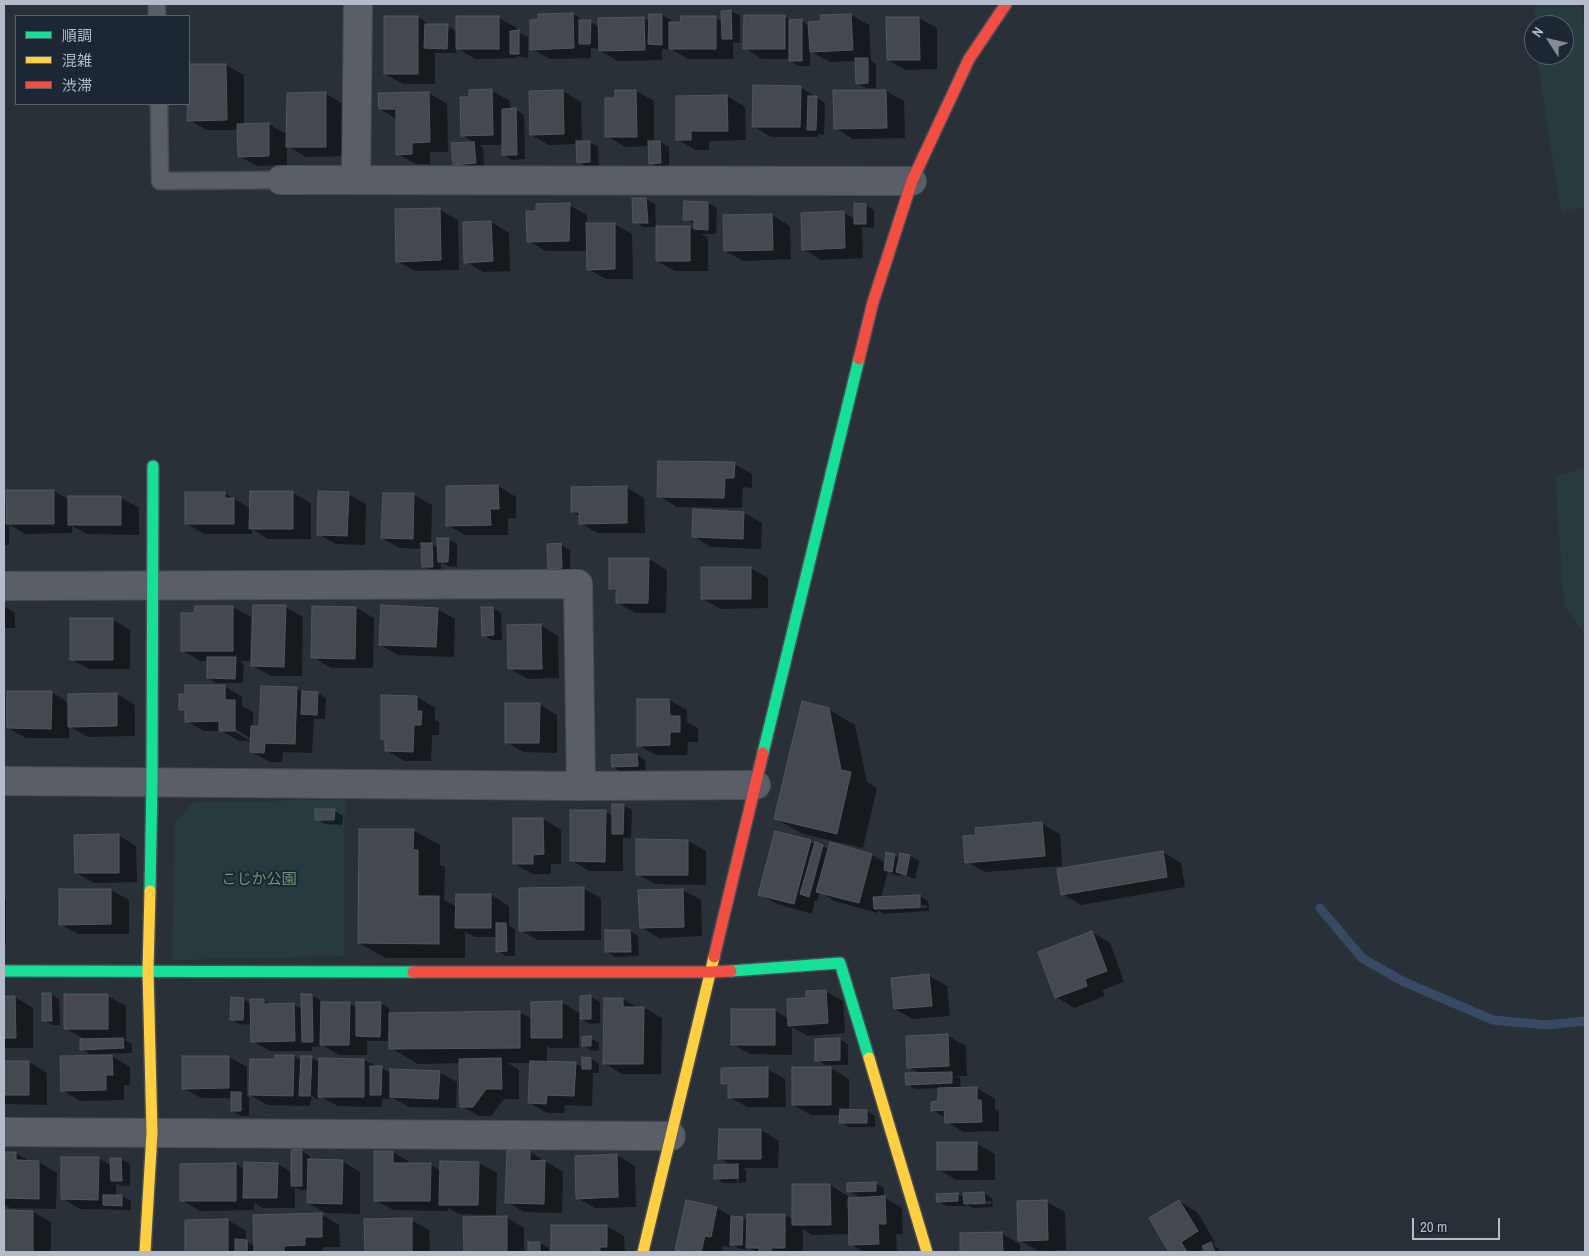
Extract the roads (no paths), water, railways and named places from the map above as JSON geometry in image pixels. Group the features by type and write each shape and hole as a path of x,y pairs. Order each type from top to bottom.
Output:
{"street":[{"path":"356,180 358,4"},
{"path":"643,1252 873,302 912,181 969,60 1006,4"},
{"path":"281,180 912,181"},
{"path":"145,1252 152,1133 148,971 152,782 153,466"},
{"path":"4,586 578,584 581,786"},
{"path":"4,781 581,786 756,785"},
{"path":"4,970 710,972 840,963 927,1252"},
{"path":"4,1132 671,1136"}],"lane":[{"path":"159,105 160,181 281,180"}],"waterway":[{"path":"1320,908 1362,958 1402,981 1493,1020 1546,1025 1585,1021"}],"park label":[{"name":"こじか公園","path":"259,880"}]}
